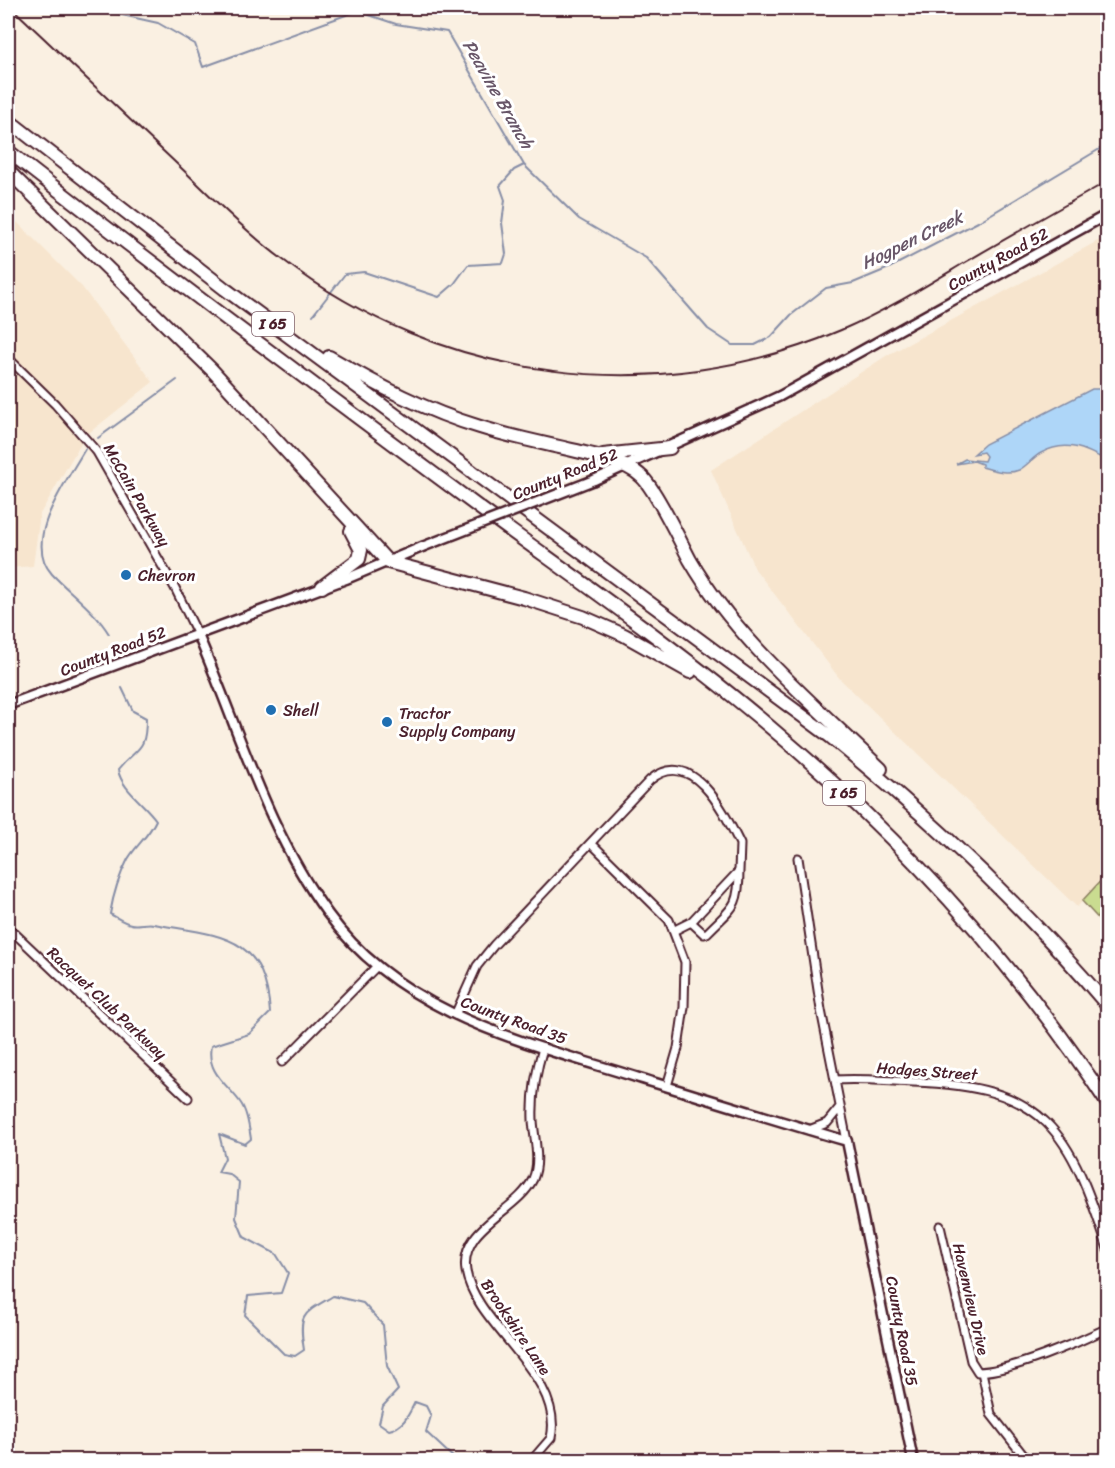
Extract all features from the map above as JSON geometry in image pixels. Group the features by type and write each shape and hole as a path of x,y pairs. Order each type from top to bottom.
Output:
{"highway":[{"name":"I 65","path":"8,120 254,310 831,737 977,865 1046,936 1107,1006"},
{"name":"I 65","path":"8,151 208,307 656,637 768,725 852,800 968,921 1046,1018 1107,1104"},
{"path":"8,171 211,369 388,562 524,598 583,617 668,659 768,725"},
{"path":"254,310 352,370 423,406 479,427 626,465 643,477 698,573 747,637 977,865"},
{"path":"590,454 632,454 670,448"},
{"path":"307,476 356,536 361,550 359,559 321,587"}],"street":[{"name":"County Road 52","path":"8,705 388,562 670,448 780,396 1107,214"},
{"name":"McCain Parkway","path":"8,358 55,404 97,452 175,588 198,635"},
{"name":"County Road 35","path":"198,635 258,787 295,862 334,922 377,966 423,998 455,1015 543,1048 847,1141 913,1461"},
{"path":"455,1015 477,966 657,775 668,770 681,771 695,778 713,795 740,844 739,897 734,905 707,933 704,934 691,922"},
{"path":"591,843 669,920 685,962 684,1007 678,1048 667,1086"},
{"path":"798,858 847,1141"},
{"path":"673,931 691,922 739,871"},
{"name":"Racquet Club Parkway","path":"8,927 188,1098"},
{"path":"282,1062 377,966"},
{"name":"Brookshire Lane","path":"532,1461 551,1438 551,1413 527,1364 473,1290 465,1261 469,1247 481,1230 521,1194 533,1178 536,1163 534,1098 543,1048"},
{"name":"Hodges Street","path":"835,1080 968,1085 996,1092 1032,1110 1057,1134 1074,1160 1086,1186 1107,1249"},
{"path":"809,1130 832,1119 840,1107"},
{"name":"Havenview Drive","path":"940,1226 971,1361 976,1370 982,1372 1071,1346 1107,1328"},
{"name":"Havenview Drive","path":"982,1372 992,1414 1027,1461"}],"shaded area":[{"path":"8,213 82,287 153,382 85,436 40,514 33,566 8,568"},
{"path":"1107,236 1108,874 1077,907 840,679 755,569 711,470 886,356"}],"green space":[{"path":"1107,874 1107,928 1082,901"}],"water":[{"path":"1092,389 1101,389 1107,394 1107,461 1076,447 1067,446 1041,453 1019,470 1014,471 1005,472 982,467 982,464 974,461 956,464 965,459 984,461 986,456 983,452 974,454 985,444"}],"waterway":[{"name":"Peavine Branch","path":"91,8 158,23 195,44 203,67 357,11 396,24 447,32 524,165"},
{"name":"Hogpen Creek","path":"313,315 345,274 364,272 439,297 454,284 468,265 503,263 506,254 502,223 505,200 500,186 514,170 524,165 579,219 646,258 708,329 732,345 755,345 771,337 791,315 826,288 853,283 889,268 978,222 1108,144"},
{"name":"Hogpen Creek","path":"98,438 177,380"},
{"name":"Hogpen Creek","path":"85,449 50,511 44,528 42,545 44,560 52,574 90,610 109,634"},
{"name":"Hogpen Creek","path":"122,688 133,711 146,718 146,730 139,749 118,770 124,784 156,820 125,866 110,914 128,923 151,924 199,932 218,936 234,943 248,953 259,967 266,987 270,1013 249,1034 211,1046 210,1055 219,1077 242,1106 251,1139 245,1144 219,1134 225,1158 218,1172 229,1174 239,1182 236,1218 244,1237 276,1254 288,1273 281,1293 248,1296 245,1315 284,1354 295,1356 304,1350 302,1328 309,1311 333,1296 363,1303 383,1325 387,1366 398,1390 383,1406 379,1423 389,1430 399,1426 415,1402 426,1406 431,1416 426,1432 456,1460"}],"railway":[{"path":"12,8 255,237 282,259 344,301 411,333 480,357 552,371 625,375 698,370 770,355 841,330 873,315 1108,181"}],"place":[{"name":"Chevron","path":"126,575"},
{"name":"Shell","path":"271,710"},
{"name":"Tractor Supply Company","path":"387,722"}]}
